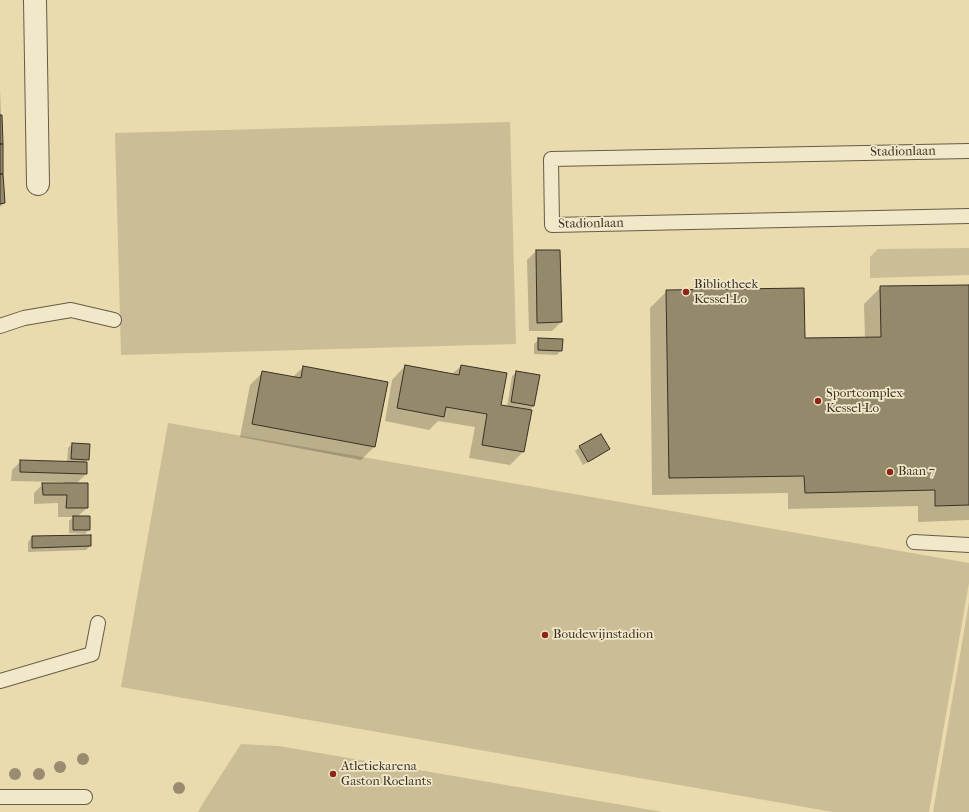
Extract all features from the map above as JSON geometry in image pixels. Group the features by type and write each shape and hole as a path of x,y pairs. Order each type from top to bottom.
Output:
{"street":[{"path":"35,0 38,184"}],"lane":[{"name":"Stadionlaan","path":"969,151 551,160 552,225 969,216"},
{"path":"0,326 24,318 71,310 114,320"},
{"path":"914,542 969,545"},
{"path":"0,681 92,654 98,624"},
{"path":"0,797 84,797"}],"shaded area":[{"path":"510,122 516,344 121,355 115,133"},
{"path":"969,248 969,275 870,278 870,257 878,249"},
{"name":"Boudewijnstadion","path":"168,423 969,563 969,583 929,812 833,812 121,687"},
{"path":"969,602 969,812 933,812"},
{"name":"Atletiekarena Gaston Roelants","path":"241,744 279,746 663,812 198,812"}],"building":[{"path":"0,115 2,115 3,144 0,144"},
{"path":"0,144 3,144 3,174 0,174"},
{"path":"0,174 3,174 5,203 0,204"},
{"path":"536,250 560,250 562,322 537,323"},
{"path":"715,284 716,289 701,289 701,285"},
{"name":"Sportcomplex Kessel-Lo","path":"969,285 969,505 935,506 935,490 805,493 804,476 669,478 666,290 804,288 805,338 881,337 880,286"},
{"path":"538,338 563,339 562,351 538,350"},
{"path":"405,365 459,375 461,365 507,373 501,405 532,410 524,452 482,445 487,414 446,407 444,417 397,408"},
{"path":"303,366 388,382 375,447 252,424 262,371 301,378"},
{"path":"516,371 540,375 534,406 511,402"},
{"path":"601,434 610,449 588,462 579,446"},
{"path":"72,443 90,444 89,460 71,459"},
{"path":"20,460 87,462 87,474 20,472"},
{"path":"42,483 88,483 88,508 66,508 67,495 43,495"},
{"path":"73,516 90,516 90,530 73,530"},
{"path":"91,535 91,546 32,548 32,536"}],"place":[{"name":"Bibliotheek Kessel-Lo","path":"686,292"},
{"name":"Sportcomplex Kessel-Lo","path":"818,401"},
{"name":"Baan 7","path":"890,472"},
{"name":"Boudewijnstadion","path":"545,635"},
{"name":"Atletiekarena Gaston Roelants","path":"333,774"}]}
